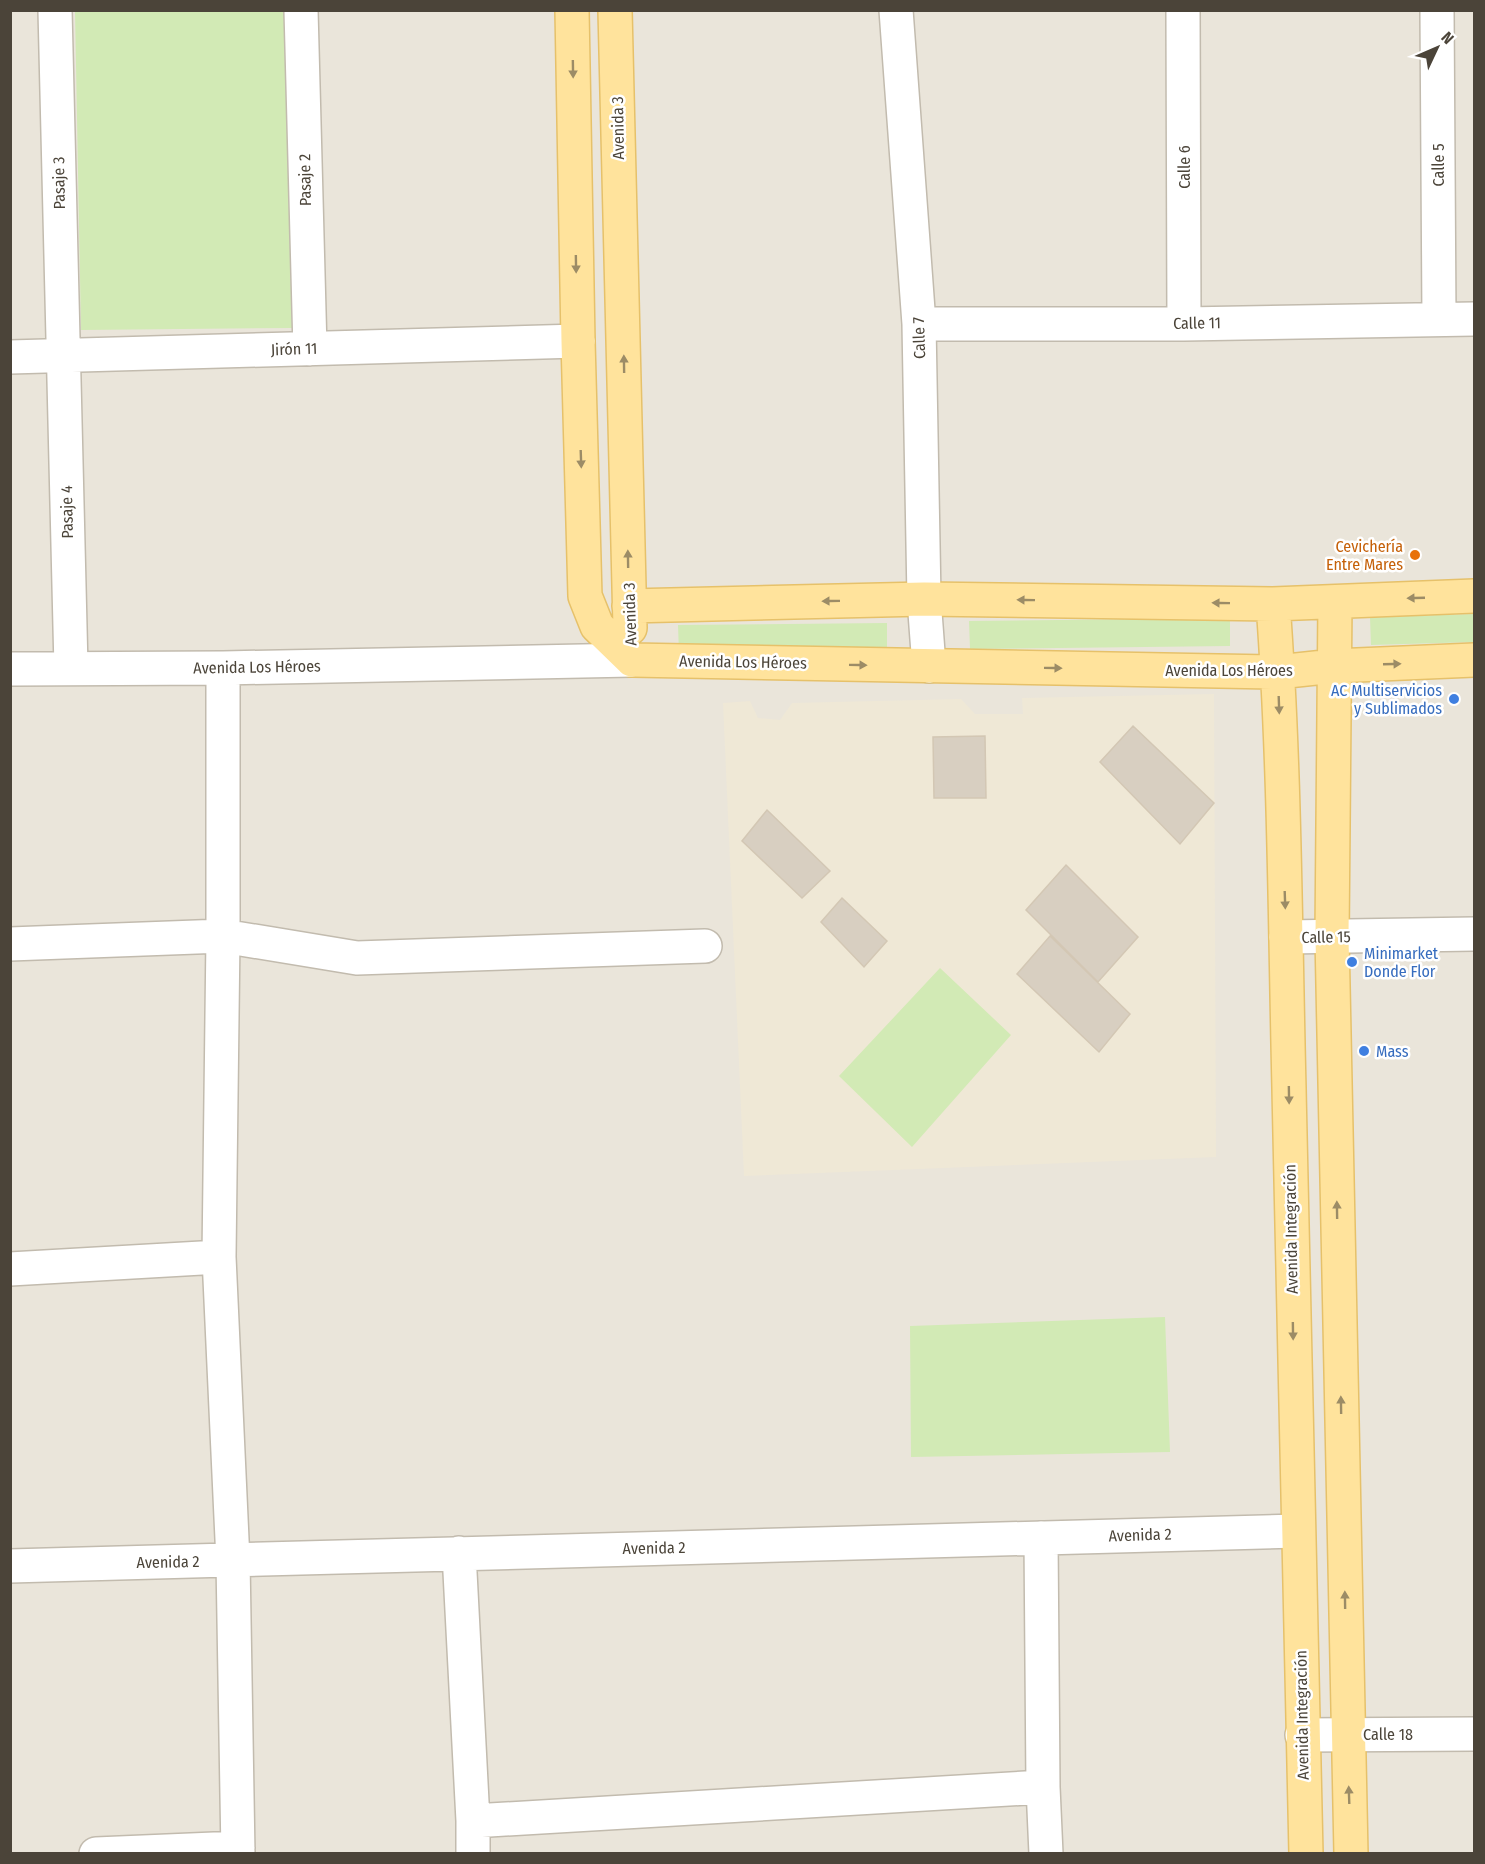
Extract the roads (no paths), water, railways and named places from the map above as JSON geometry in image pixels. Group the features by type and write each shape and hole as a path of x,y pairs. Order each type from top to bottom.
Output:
{"main road":[{"name":"Avenida 3","path":"572,10 585,596 597,626 632,660"},
{"name":"Avenida 3","path":"615,10 632,660"},
{"path":"629,606 924,598 1273,604 1474,596"},
{"path":"1335,602 1332,937 1351,1854"},
{"name":"Avenida Integración","path":"1273,604 1278,672 1286,937 1297,1531 1306,1854"},
{"name":"Avenida Los Héroes","path":"632,660 1278,672 1334,666 1474,660"}],"street":[{"name":"Pasaje 3","path":"55,10 64,355"},
{"name":"Pasaje 2","path":"301,10 310,349"},
{"name":"Calle 7","path":"896,10 919,324 924,598 929,666"},
{"name":"Calle 6","path":"1183,10 1184,324"},
{"name":"Calle 5","path":"1437,10 1439,319"},
{"name":"Calle 11","path":"919,324 1184,324 1474,319"},
{"name":"Jirón 11","path":"10,357 578,341"},
{"name":"Pasaje 4","path":"64,355 71,668"},
{"name":"Avenida Los Héroes","path":"10,669 223,668 632,660"},
{"path":"96,1854 238,1851 233,1561 219,1257 223,936 223,668"},
{"name":"Calle 15","path":"1286,937 1474,934"},
{"path":"10,944 223,936 357,958 705,946"},
{"path":"10,1269 219,1257"},
{"name":"Avenida 2","path":"10,1566 1297,1531"},
{"path":"1041,1538 1043,1787 1046,1854"},
{"path":"459,1553 473,1854"},
{"name":"Calle 18","path":"1302,1735 1474,1734"},
{"path":"473,1821 1043,1787"}],"place":[{"name":"Cevichería Entre Mares","path":"1415,555"},
{"name":"AC Multiservicios y Sublimados","path":"1454,699"},
{"name":"Minimarket Donde Flor","path":"1352,962"},
{"name":"Mass","path":"1364,1051"}]}
